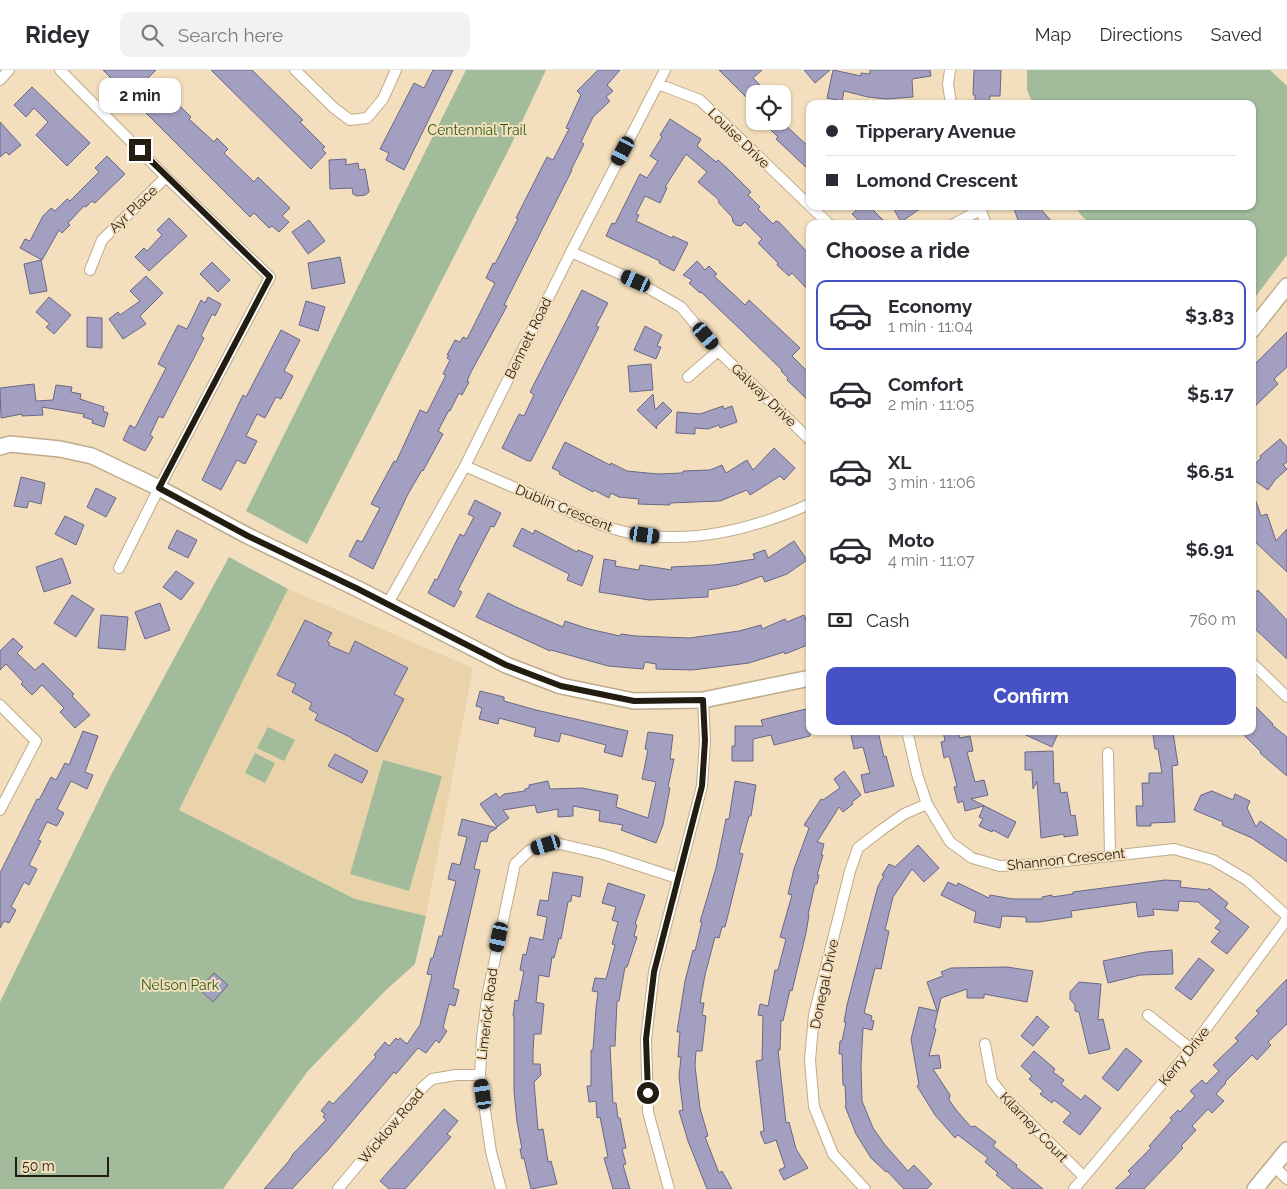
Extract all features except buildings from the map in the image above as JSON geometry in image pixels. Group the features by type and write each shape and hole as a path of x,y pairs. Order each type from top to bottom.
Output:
{"street":[{"path":"0,80 9,70"},
{"path":"60,70 166,177 270,277 119,568"},
{"path":"295,70 334,108 350,120 367,118 383,99 396,70"},
{"name":"Bennett Road","path":"388,605 465,466 571,252 665,70"},
{"path":"950,70 948,84 950,100"},
{"name":"Louise Drive","path":"658,84 700,100 806,202"},
{"name":"Ayr Place","path":"90,270 102,240 166,177"},
{"name":"Louise Drive","path":"814,210 824,220"},
{"path":"960,220 977,210"},
{"name":"Galway Drive","path":"571,252 636,281 681,307 718,351 806,436"},
{"path":"1256,325 1287,286"},
{"path":"688,377 718,351"},
{"path":"0,447 10,444 60,449 92,456 159,488 248,536 506,665 561,686 634,701 703,700 806,679"},
{"name":"Dublin Crescent","path":"465,466 593,522 628,533 663,538 708,536 751,526 806,505"},
{"path":"1256,667 1287,697"},
{"path":"669,1189 648,1112 646,1039 654,972 702,786 705,741 703,700"},
{"path":"0,705 36,741 0,810"},
{"name":"Shannon Crescent","path":"908,735 916,774 927,804 950,842 972,858 1000,866 1037,864 1174,849 1213,860 1247,880 1287,917"},
{"path":"1108,753 1110,855"},
{"name":"Donegal Drive","path":"865,1189 833,1154 814,1107 810,1060 814,1015 850,871 858,848 904,814 927,804"},
{"name":"Limerick Road","path":"501,1189 491,1152 480,1075 482,1038 488,992 515,864 530,850 546,845 560,844 603,854 678,878"},
{"name":"Kerry Drive","path":"1074,1189 1191,1049 1287,917"},
{"path":"1148,1014 1191,1049"},
{"name":"Kilarney Court","path":"985,1044 992,1081 1006,1100 1084,1177"},
{"name":"Wicklow Road","path":"338,1189 422,1088 432,1079 456,1075 480,1075"},
{"path":"1255,1189 1287,1150"},
{"path":"1274,1166 1287,1179"}],"shaded area":[{"path":"288,589 473,668 426,916 355,899 179,810"}],"green space":[{"name":"Centennial Trail","path":"466,70 546,70 510,147 307,544 246,511"},
{"path":"1027,70 1270,70 1287,86 1287,255 1256,296 1256,220 1086,220 1078,210 1256,210 1256,100 1031,100 1027,90"},
{"name":"Nelson Park","path":"229,557 288,589 179,810 355,899 426,916 415,964 385,991 307,1072 223,1189 0,1189 0,1002 111,775"},
{"path":"268,727 295,740 284,761 257,748"},
{"path":"255,753 275,763 265,783 245,773"},
{"path":"383,760 442,776 409,891 350,874"}],"route":[{"path":"140,150 270,277 159,488 248,536 358,589 506,665 561,686 634,701 703,700 705,741 702,786 654,972 646,1039 648,1093"}]}
